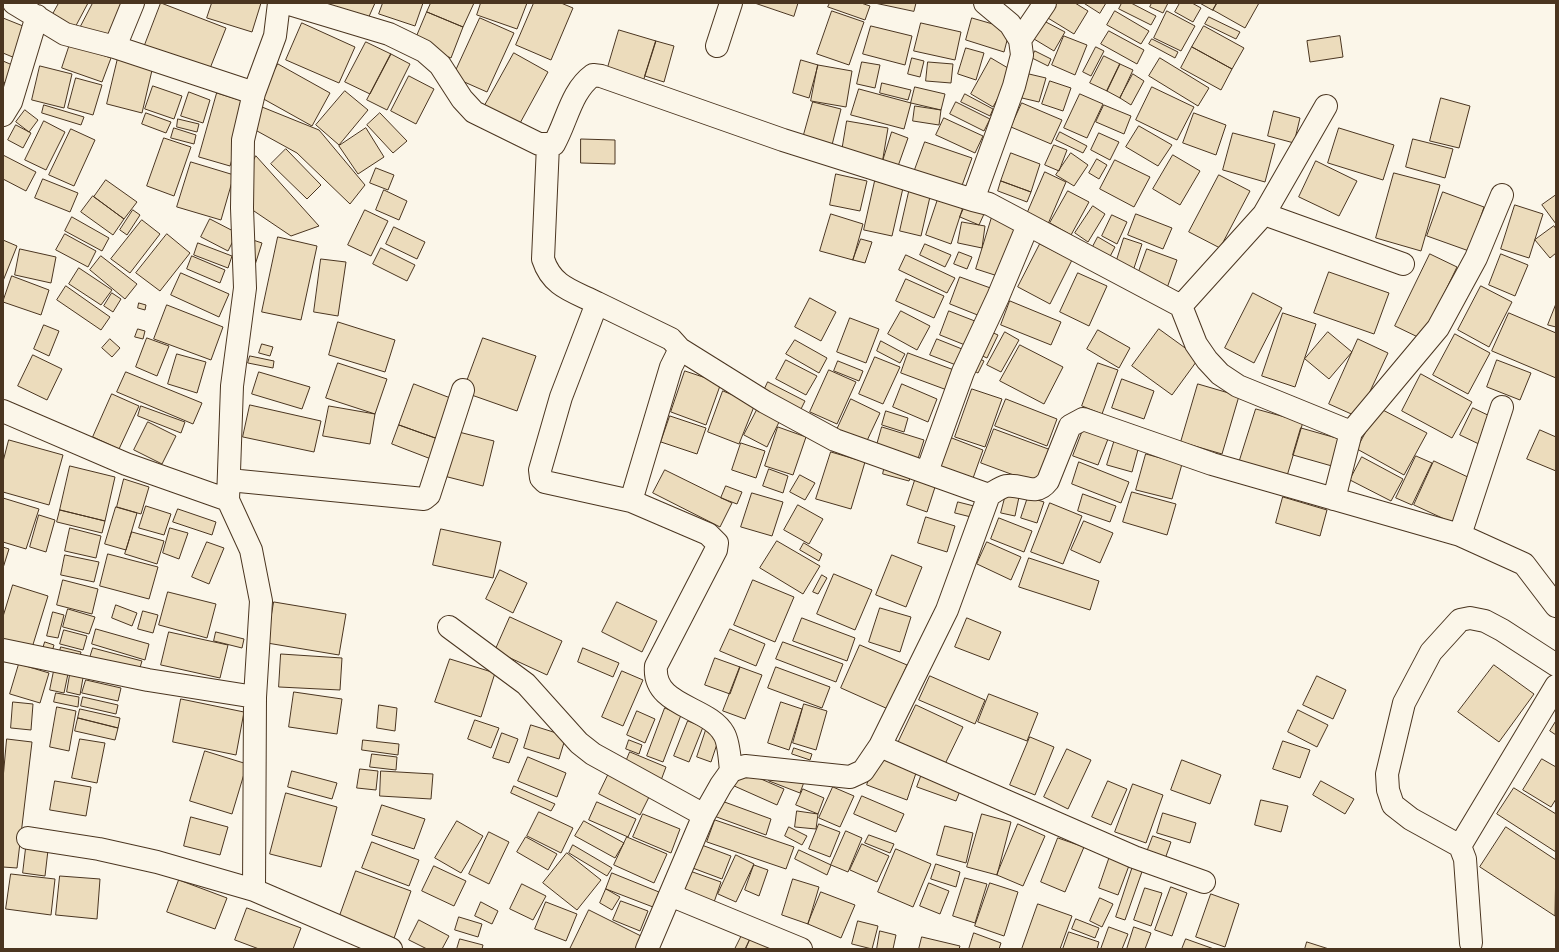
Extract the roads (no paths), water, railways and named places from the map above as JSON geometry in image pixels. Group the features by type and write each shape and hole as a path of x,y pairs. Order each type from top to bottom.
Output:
{"street":[{"path":"14,3 65,34 115,47 254,93"},
{"path":"115,47 133,3"},
{"path":"254,890 255,697 261,601 251,550 229,490 232,386 245,288 242,208 244,140 254,93 275,36 279,3"},
{"path":"286,3 389,34 424,51 440,64 462,99 474,112 539,144 554,144 576,92 584,82 593,75 601,76 783,140 989,204 1181,306 1196,344 1207,360 1220,374 1238,386 1351,432"},
{"path":"717,46 731,3"},
{"path":"973,200 1014,86 1022,55 1020,40 1010,24 985,3"},
{"path":"1020,40 1045,3"},
{"path":"3,115 11,102 37,16"},
{"path":"1181,306 1264,214 1326,106"},
{"path":"548,145 543,260 547,272 557,283 671,339 680,349 765,402 835,440 989,495"},
{"path":"1334,499 1351,432 1438,328 1476,258 1502,196"},
{"path":"1264,214 1403,264"},
{"path":"927,472 963,372 998,297 1028,225"},
{"path":"597,303 561,397 540,475 545,482 631,501 708,534 716,542 716,550 656,666 655,677 668,696 714,723 725,734 731,771"},
{"path":"631,501 671,367 680,349"},
{"path":"3,411 126,464 229,490 424,499 429,495 463,390"},
{"path":"1460,535 1502,407"},
{"path":"648,949 704,815 721,785 731,771 745,766 850,778 863,771 880,746 947,610 989,495 1006,486 1036,490 1043,488 1048,481 1070,426 1083,419 1212,464 1460,535 1524,564 1556,606"},
{"path":"1471,943 1465,859 1460,846 1410,820 1393,805 1388,790 1387,774 1404,703 1431,652 1460,620 1470,618 1485,621 1502,630 1556,665"},
{"path":"449,627 526,684 579,743 593,754 704,815"},
{"path":"3,650 148,680 255,697"},
{"path":"1460,846 1556,686"},
{"path":"880,746 1127,854 1204,882"},
{"path":"28,838 99,849 157,862 254,890 391,949"},
{"path":"670,895 801,949"}]}
